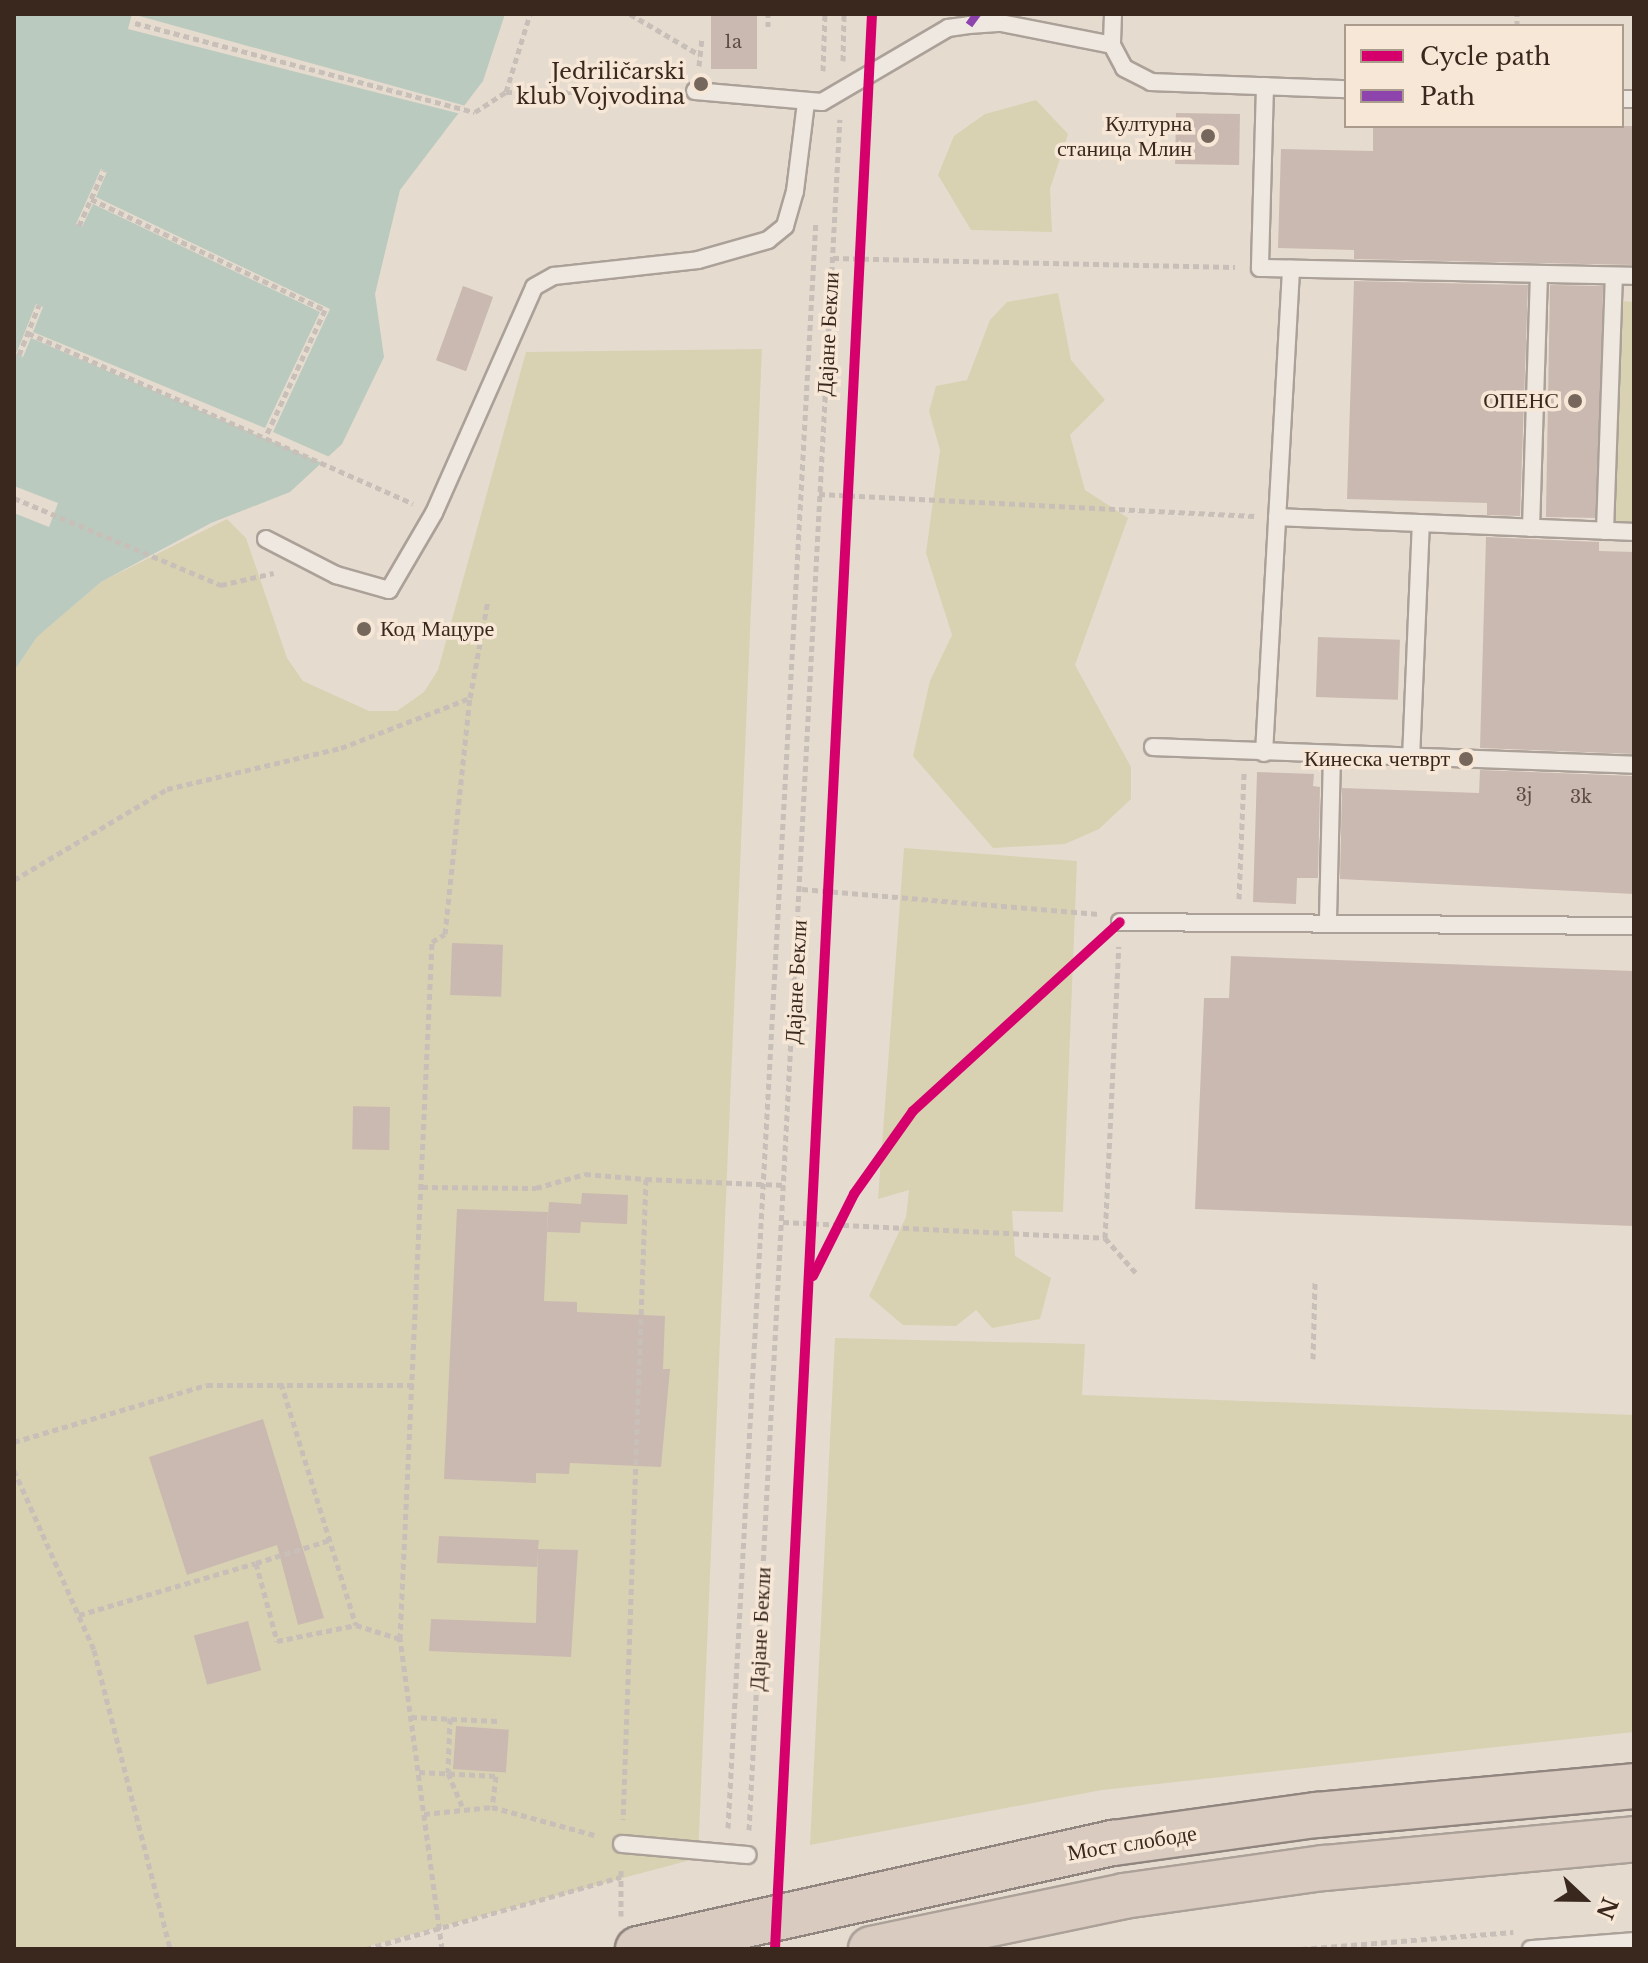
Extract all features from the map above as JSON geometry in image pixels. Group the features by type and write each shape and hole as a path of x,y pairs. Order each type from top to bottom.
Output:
{"highway":[{"name":"Мост слободе","path":"629,1942 1114,1843 1317,1815 1634,1786"},
{"path":"871,1949 1124,1896 1324,1868 1634,1839"}],"lane":[{"path":"1113,14 1112,45 1124,68 1151,82 1344,89"},
{"path":"695,91 814,102 841,95 948,28 1001,23 1112,45"},
{"path":"1265,86 1260,268 1634,276"},
{"path":"266,539 309,564 389,590 434,513 534,287 554,276 698,260 768,240 785,226 814,102"},
{"path":"1264,753 1291,269"},
{"path":"1531,528 1539,274"},
{"path":"1605,531 1614,276"},
{"path":"1277,517 1634,532"},
{"path":"1411,759 1421,523"},
{"path":"1153,747 1332,757 1634,765"},
{"path":"1328,919 1332,757"},
{"path":"1120,922 1238,925 1328,919 1634,926"},
{"path":"622,1844 748,1855"},
{"path":"1531,1949 1634,1941"}],"path":[{"path":"135,23 463,110 482,112 506,92 530,14"},
{"path":"630,14 700,55"},
{"path":"768,14 768,27"},
{"path":"814,102 825,14"},
{"path":"506,92 695,91"},
{"path":"79,226 104,170"},
{"path":"91,199 325,310 267,434"},
{"path":"726,1855 766,1183 816,210"},
{"path":"861,274 863,243"},
{"path":"833,258 1260,268"},
{"path":"19,355 39,305"},
{"path":"28,333 267,434 434,513"},
{"path":"848,512 850,480"},
{"path":"819,494 1277,517"},
{"path":"14,498 221,585 309,564"},
{"path":"442,1949 400,1639 432,942 445,934 470,698 488,600"},
{"path":"14,880 167,789 341,748 470,698"},
{"path":"1238,925 1245,752"},
{"path":"830,907 831,875"},
{"path":"802,889 1088,911"},
{"path":"1120,922 1105,1238 1137,1274"},
{"path":"422,1187 536,1188 585,1174 785,1185"},
{"path":"629,1942 621,1877 646,1179"},
{"path":"832,1238 848,1205"},
{"path":"811,1241 813,1209"},
{"path":"783,1222 1105,1238"},
{"path":"1313,1359 1315,1280"},
{"path":"281,1383 356,1625"},
{"path":"14,1442 207,1385 414,1385"},
{"path":"14,1470 79,1615 170,1949"},
{"path":"79,1615 330,1540"},
{"path":"256,1563 277,1641 356,1625 400,1639"},
{"path":"411,1717 498,1721"},
{"path":"450,1718 448,1773 462,1806"},
{"path":"419,1772 496,1776 492,1807"},
{"path":"424,1814 462,1806 492,1807 622,1844"},
{"path":"366,1949 621,1877"},
{"path":"1301,1949 1529,1931"}],"shaded area":[{"path":"14,14 505,14 483,81 400,190 375,294 384,357 342,444 290,492 211,523 101,582 37,637 14,671"},
{"path":"1036,100 1068,134 1050,189 1052,232 971,230 938,175 954,136 985,114"},
{"path":"1058,293 1071,360 1105,400 1070,435 1085,490 1128,518 1075,665 1131,767 1131,799 1099,829 1065,844 993,848 913,756 930,681 952,635 926,553 940,450 929,411 936,386 967,380 990,320 1007,302"},
{"path":"1622,301 1634,302 1634,529 1615,529"},
{"path":"762,349 698,1858 358,1949 14,1949 14,671 37,637 101,582 227,519 246,538 287,658 303,681 369,711 397,711 424,692 438,670 526,352"},
{"path":"904,848 1077,861 1063,1212 1012,1211 1015,1256 1051,1278 1040,1319 992,1328 976,1310 956,1326 903,1325 869,1296 906,1217 909,1190 878,1199"},
{"path":"835,1338 1085,1344 1082,1395 1634,1415 1634,1732 1102,1790 810,1845"}],"pier":[{"path":"132,14 466,106 461,114 128,29"},
{"path":"101,169 107,172 96,197 330,309 273,432 334,459 329,466 31,338 23,357 16,354 36,304 43,307 33,332 265,428 320,312 93,204 82,227 76,224"},
{"path":"14,486 58,503 49,527 14,513"}],"building":[{"path":"711,14 757,14 757,69 711,69"},
{"path":"1176,113 1240,114 1239,165 1175,164"},
{"path":"1634,126 1634,265 1354,259 1354,250 1278,248 1281,149 1373,151 1373,128"},
{"path":"1354,281 1528,285 1520,516 1487,515 1487,503 1347,499"},
{"name":"ОПЕНС","path":"1550,285 1603,286 1599,518 1546,517"},
{"path":"463,286 493,297 466,371 436,360"},
{"path":"1486,537 1599,542 1599,551 1634,552 1634,754 1480,748"},
{"path":"1318,637 1400,640 1398,700 1316,697"},
{"path":"1480,770 1634,776 1634,894 1340,879 1342,788 1479,793"},
{"path":"1257,772 1314,774 1313,786 1320,787 1318,878 1297,878 1296,904 1253,902"},
{"path":"452,943 503,945 501,997 450,995"},
{"path":"1231,956 1634,971 1634,1226 1195,1209 1204,998 1229,998"},
{"path":"353,1106 390,1107 389,1150 352,1149"},
{"path":"582,1193 628,1195 627,1224 581,1222 580,1233 547,1232 549,1202 581,1204"},
{"path":"457,1209 548,1212 544,1301 577,1302 577,1312 665,1316 663,1369 670,1369 661,1467 570,1463 569,1474 536,1473 536,1483 444,1479"},
{"path":"263,1419 324,1618 298,1625 277,1545 187,1575 149,1457"},
{"path":"439,1536 539,1540 538,1549 578,1550 571,1657 429,1651 431,1619 536,1623 538,1551 537,1567 437,1563"},
{"path":"248,1621 261,1670 207,1685 194,1635"},
{"path":"456,1726 509,1730 506,1773 453,1769"}],"marked path":[{"path":"969,25 977,14"}],"cycle path":[{"name":"Дајане Бекли","path":"775,1949 872,14"},
{"path":"813,1276 854,1194 913,1111 1120,922"}],"place":[{"name":"Jedriličarski klub Vojvodina","path":"701,84"},
{"name":"Културна станица Млин","path":"1208,136"},
{"name":"ОПЕНС","path":"1575,401"},
{"name":"Код Мацуре","path":"364,629"},
{"name":"Кинеска четврт","path":"1466,759"}]}
